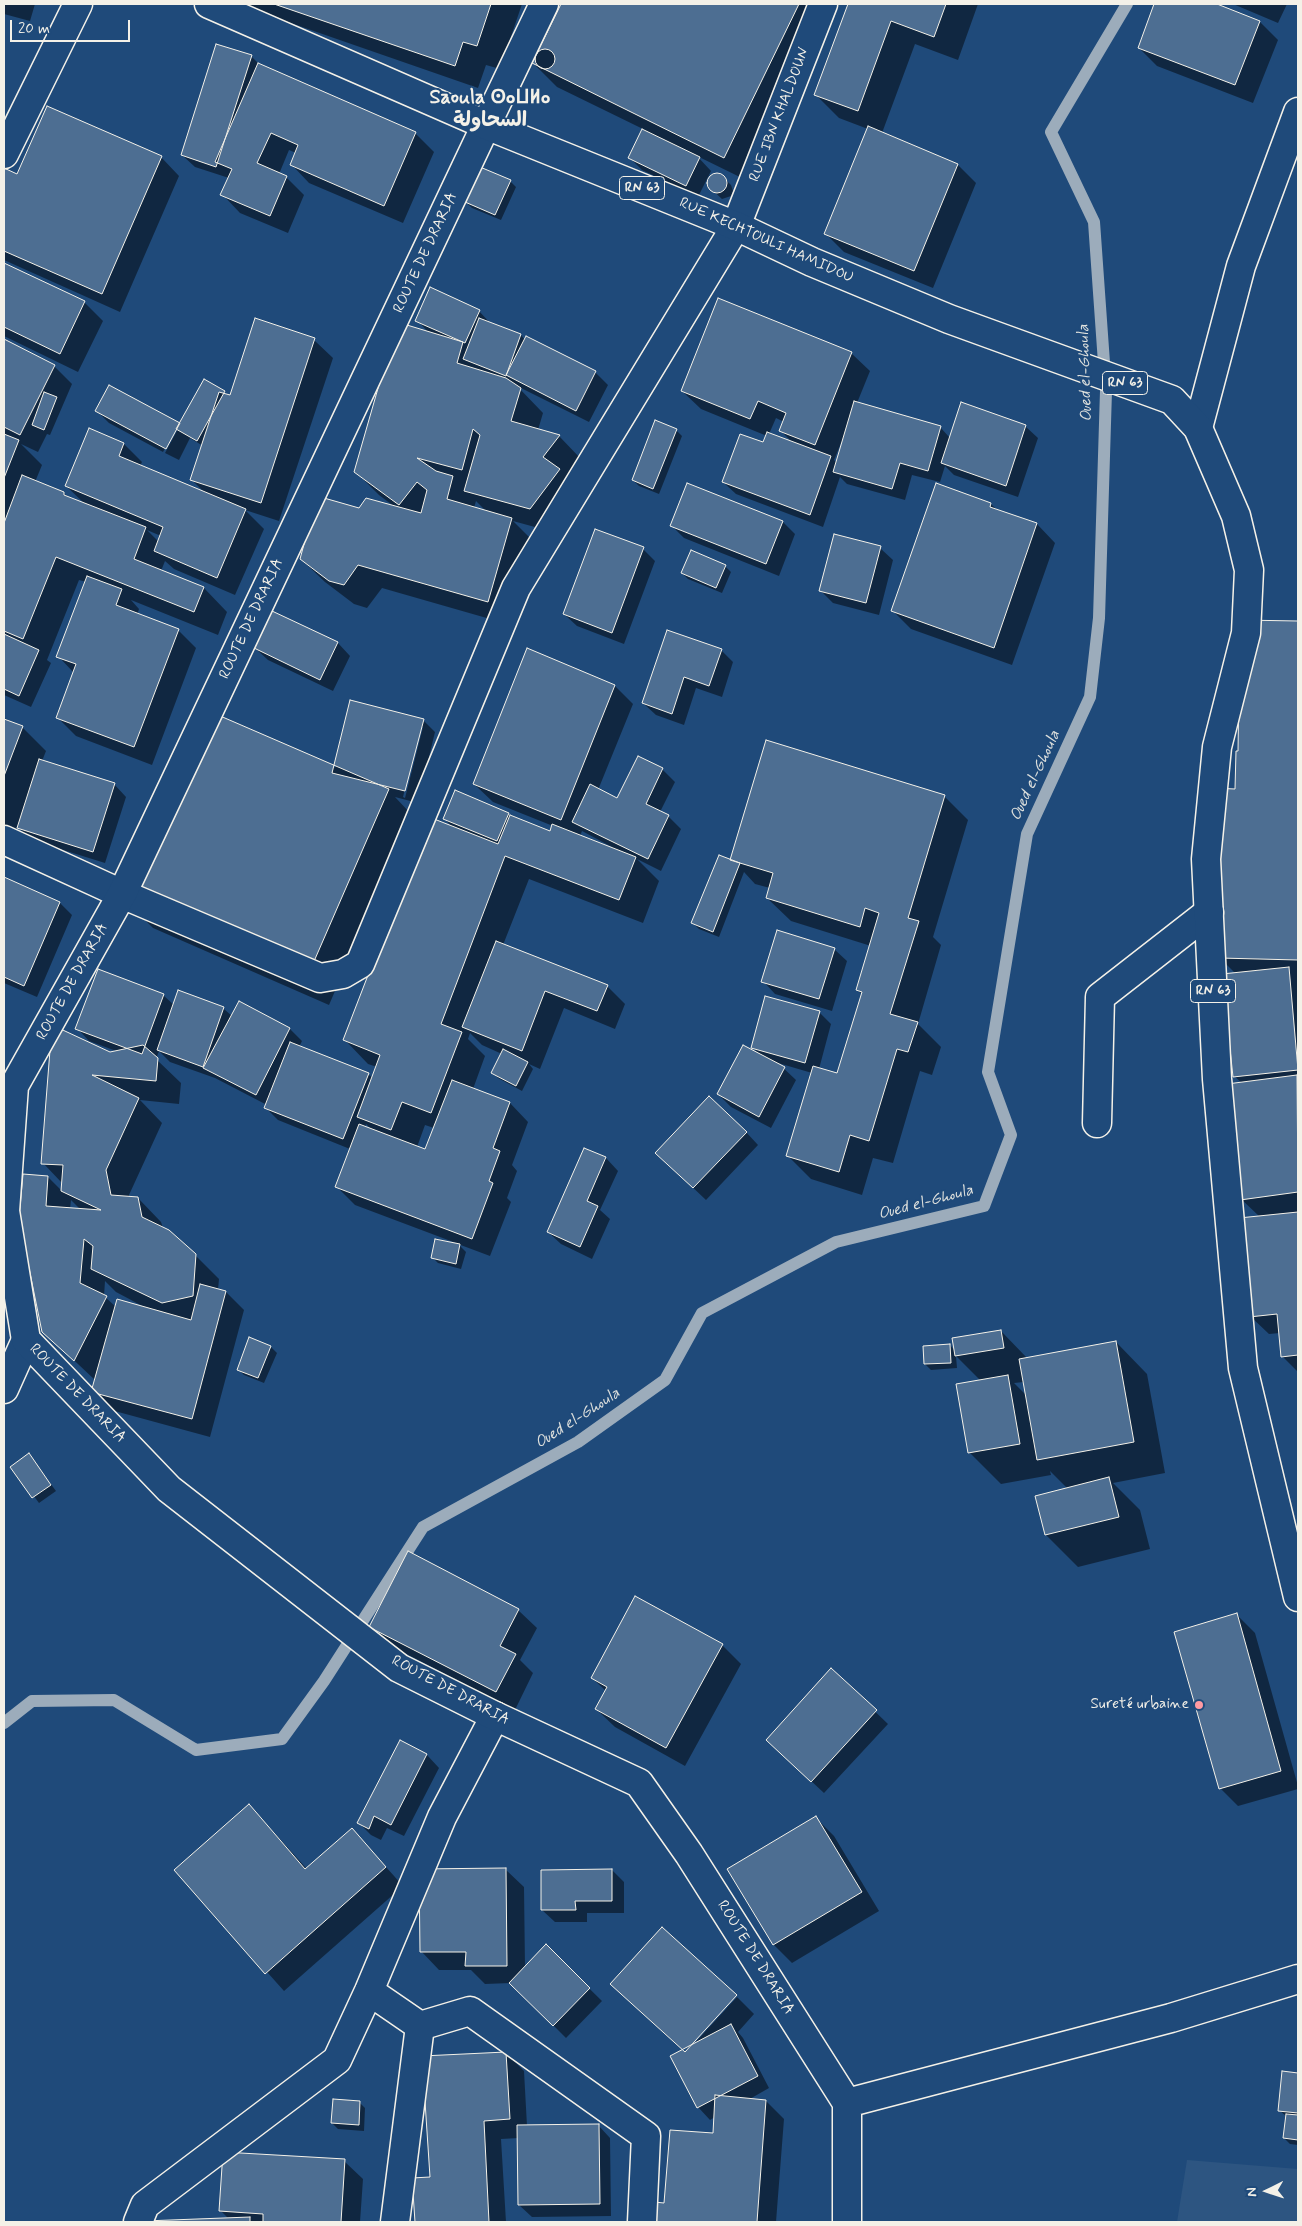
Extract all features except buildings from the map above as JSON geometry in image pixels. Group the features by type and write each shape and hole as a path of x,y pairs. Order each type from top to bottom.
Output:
{"main road":[{"path":"4,154 78,4"},
{"name":"RUE KECHTOULI HAMIDOU","path":"209,4 486,125 736,226 812,262 948,319 1172,400 1198,428"},
{"name":"ROUTE DE DRARIA","path":"544,4 122,894 14,1086 4,1211 26,1340 169,1489 399,1668 495,1716 639,1783 689,1854 846,2103"},
{"name":"RUE IBN KHALDOUN","path":"4,840 122,894 320,978 344,974 360,964 516,588 736,226 823,4"},
{"path":"1198,428 1241,266 1298,112"},
{"name":"RN 63","path":"1198,428 1236,516 1249,570 1246,633 1217,747 1206,859 1217,1079 1243,1368 1298,1597"},
{"path":"1097,1122 1100,997 1209,912"},
{"path":"4,1389 26,1340"},
{"path":"138,2222 145,2205 337,2060 442,1816 495,1716"},
{"path":"847,2222 846,2103 1171,2018 1298,1979"},
{"path":"368,1991 420,2026"},
{"path":"420,2026 470,2011 646,2136 642,2222"},
{"path":"395,2222 420,2026"}],"shaded area":[{"path":"1187,2160 1298,2169 1298,2222 1177,2222"}],"waterway":[{"name":"Oued el-Ghoula","path":"4,1723 32,1701 114,1700 196,1750 282,1739 324,1681 423,1527 578,1442 665,1380 702,1313 836,1242 984,1206 1011,1135 988,1072 1027,834 1090,697 1099,618 1106,391 1094,222 1051,132 1127,4"}],"place":[{"name":"Sureté urbaine","path":"1199,1705"}],"district":[{"name":"Saoula ⵙⴰⵡⵍⴰ السحاولة","path":"490,110"}]}
